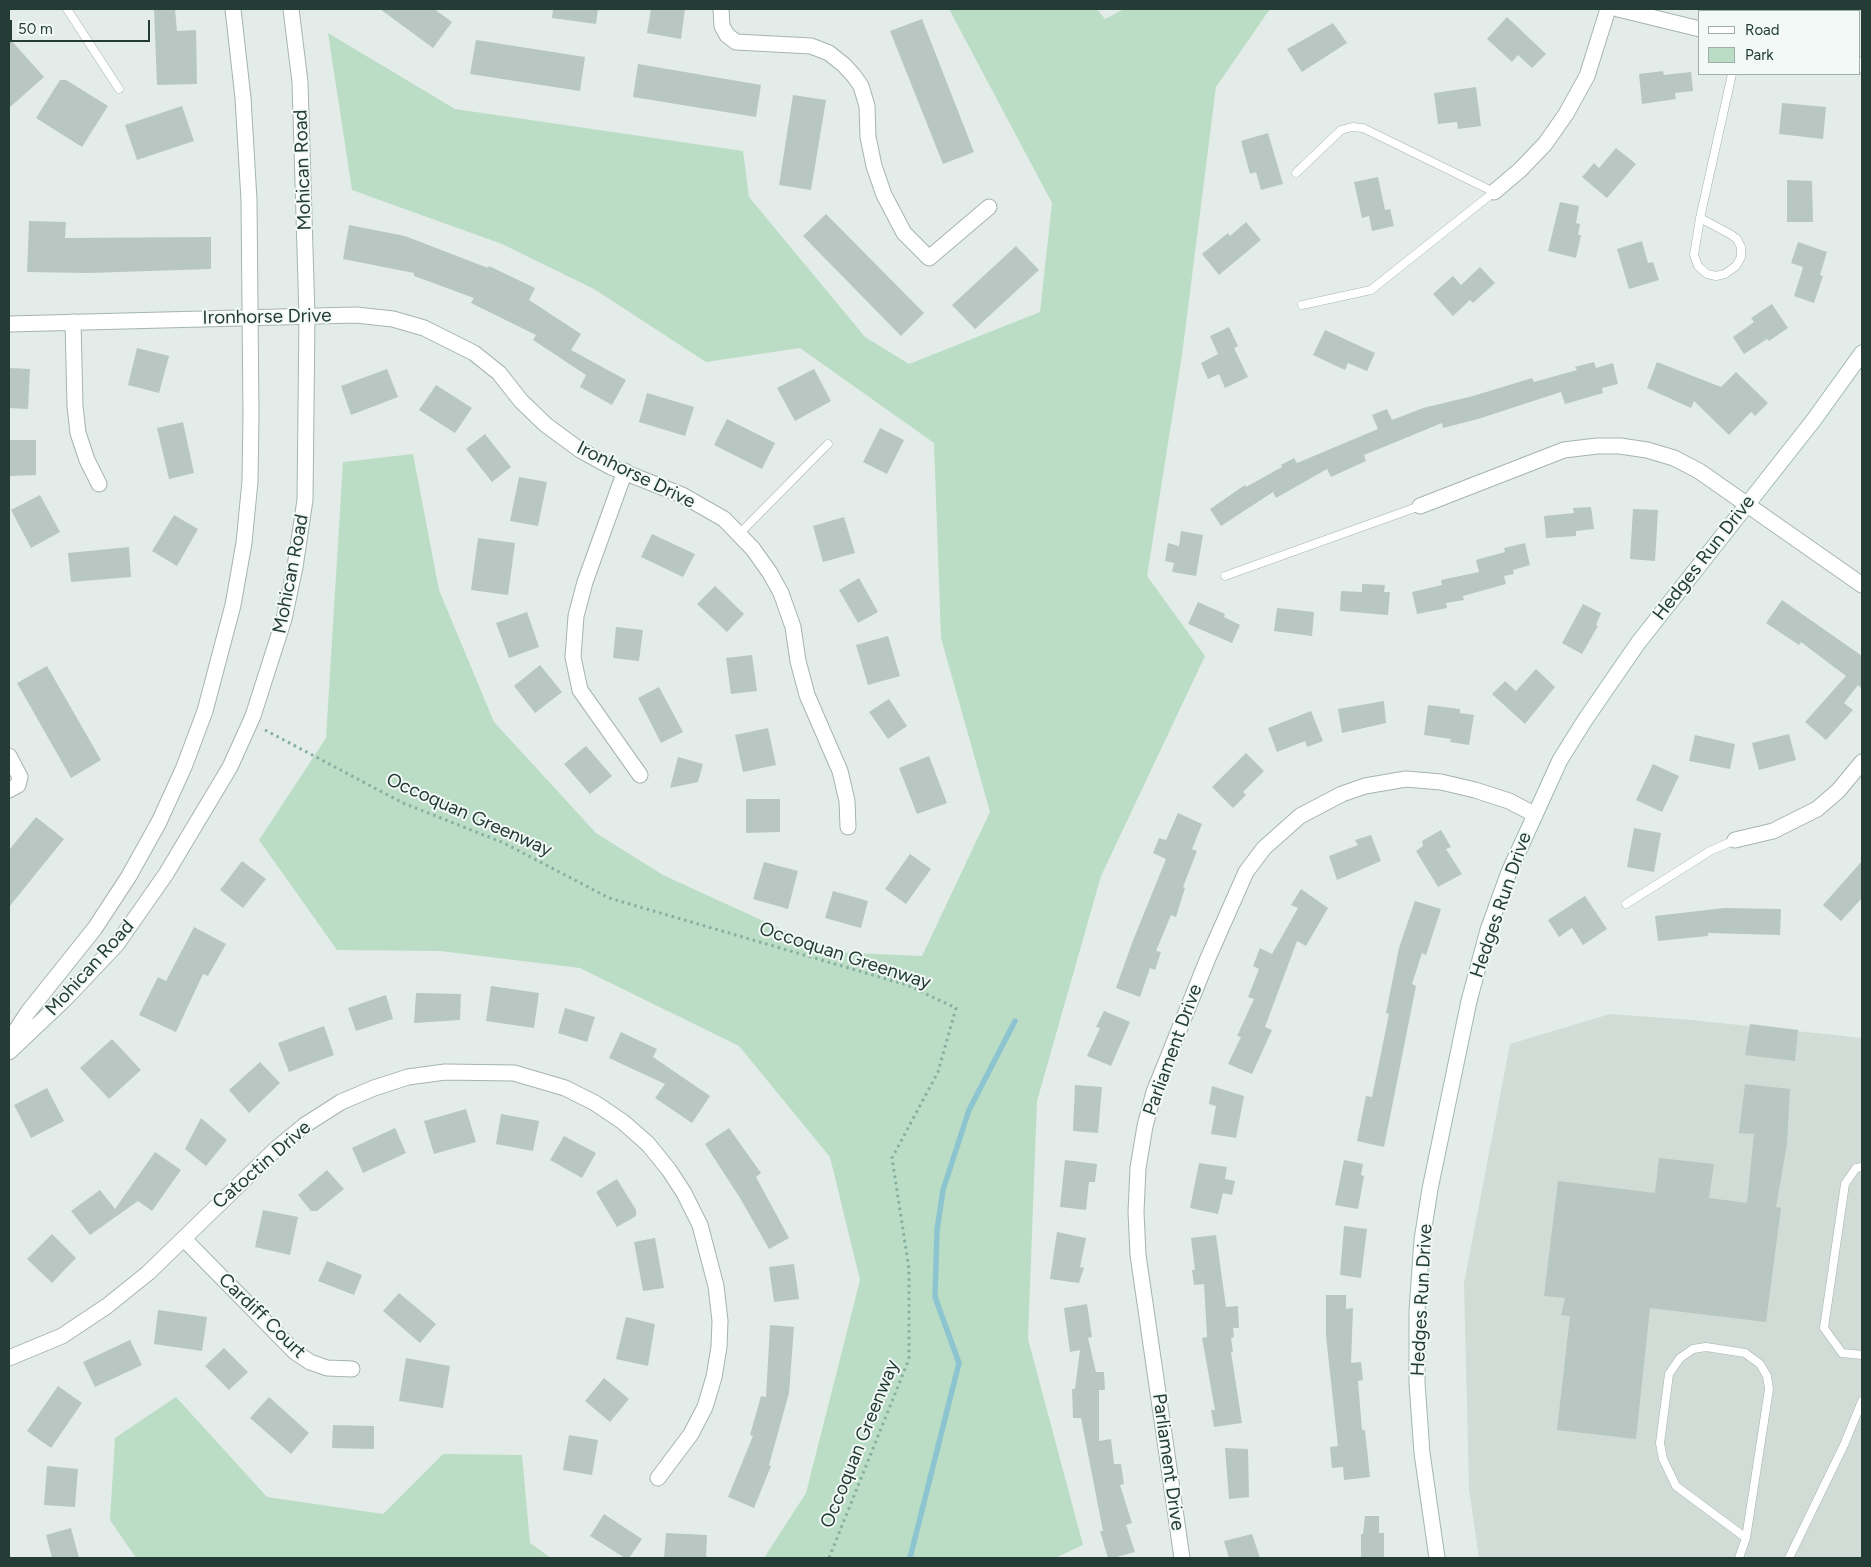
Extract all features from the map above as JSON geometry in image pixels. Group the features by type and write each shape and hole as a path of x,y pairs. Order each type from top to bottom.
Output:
{"street":[{"name":"Mohican Road","path":"9,1041 95,928 129,876 159,822 184,767 205,712 233,605 244,543 250,481 246,154 243,98 232,9"},
{"name":"Mohican Road","path":"9,1052 66,998 117,944 166,874 212,802 251,722 269,673 284,619 295,567 305,500 307,316 300,82 291,9"},
{"path":"722,9 720,15 722,26 727,35 736,42 811,46 828,53 844,65 854,76 861,86 867,106 874,166 884,195 904,233 929,258 989,207"},
{"path":"1494,192 1520,170 1545,144 1566,114 1587,76 1608,9"},
{"path":"1618,9 1698,29"},
{"name":"Ironhorse Drive","path":"9,324 356,315 393,319 424,328 447,338 474,354 499,373 521,401 546,425 580,450 611,466 682,496 724,519 740,534 770,573 781,594 792,627 807,695 840,771 847,801 848,828"},
{"path":"73,322 75,406 78,434 86,460 99,484"},
{"name":"Hedges Run Drive","path":"1437,1558 1422,1453 1417,1383 1417,1311 1422,1240 1430,1189 1468,1001 1491,922 1509,872 1534,814 1560,760 1595,705 1638,643 1746,503 1813,421 1862,353"},
{"path":"1420,506 1564,450 1597,446 1620,446 1647,450 1674,458 1699,470 1862,585"},
{"path":"625,471 585,582 576,616 573,657 580,690 640,775"},
{"path":"9,756 20,777 18,784 9,790"},
{"path":"1735,840 1773,831 1817,809 1838,791 1862,764"},
{"name":"Parliament Drive","path":"1182,1558 1138,1255 1136,1212 1138,1168 1154,1092 1208,958 1246,872 1264,848 1300,816 1342,794 1372,785 1406,779 1441,782 1509,801 1534,814"},
{"name":"Catoctin Drive","path":"9,1358 62,1336 106,1306 148,1273 270,1154 305,1125 341,1102 374,1088 408,1077 476,1070 514,1073 573,1092 595,1103 623,1122 648,1144 664,1164 684,1193 700,1225 716,1286 720,1321 719,1348 714,1378 705,1407 691,1434 658,1478"},
{"name":"Cardiff Court","path":"184,1239 295,1352 310,1362 327,1368 352,1370"}],"lane":[{"path":"67,9 119,89"},
{"path":"1700,218 1730,234 1737,239 1741,247 1741,257 1736,266 1725,274 1716,276 1707,274 1698,266 1694,255 1700,218 1732,75"},
{"path":"1296,173 1341,130 1352,127 1363,128 1494,192 1371,290 1302,305"},
{"path":"740,534 828,444"},
{"path":"1225,576 1420,506"},
{"path":"1626,904 1710,850 1735,840"},
{"path":"1862,1167 1856,1168 1845,1184 1824,1328 1842,1353 1862,1355"},
{"path":"1739,1558 1746,1538 1769,1389 1766,1376 1760,1364 1746,1353 1706,1347 1693,1349 1680,1358 1670,1374 1660,1443 1663,1459 1676,1486 1746,1538"},
{"path":"1789,1558 1844,1445 1862,1400"}],"path":[{"name":"Occoquan Greenway","path":"251,722 403,803 504,843 609,898 907,985 956,1008 938,1072 892,1158 909,1269 909,1359 829,1558"}],"shaded area":[{"path":"1610,1014 1692,1020 1862,1038 1862,1558 1479,1558 1469,1489 1464,1283 1510,1044"}],"green space":[{"path":"949,9 1097,9 1105,19 1124,9 1270,9 1216,87 1182,355 1147,576 1205,656 1101,876 1037,1101 1028,1339 1083,1545 1055,1558 764,1558 806,1493 860,1280 830,1157 739,1046 580,968 440,951 337,950 259,840 326,738 343,462 413,454 439,590 494,722 596,833 663,875 831,952 922,956 990,812 941,638 934,443 800,348 706,362 594,289 502,244 352,190 328,33 455,109 743,151 749,197 865,337 909,364 1040,312 1052,203"},
{"path":"176,1397 267,1497 383,1514 443,1454 522,1455 530,1543 551,1558 136,1558 110,1520 115,1438"}],"building":[{"path":"154,9 175,9 177,31 196,30 197,84 157,85"},
{"path":"380,9 434,9 452,22 433,48"},
{"path":"553,9 598,9 596,24 552,18"},
{"path":"651,9 685,9 681,39 647,33"},
{"path":"1507,17 1546,54 1532,68 1518,55 1512,62 1487,39"},
{"path":"922,19 974,152 943,164 890,31"},
{"path":"1333,23 1347,43 1302,72 1287,49"},
{"path":"9,38 44,77 9,108"},
{"path":"476,40 585,57 580,91 470,74"},
{"path":"638,64 761,85 756,117 633,97"},
{"path":"1663,71 1664,75 1691,72 1693,91 1675,93 1676,99 1642,104 1639,74"},
{"path":"60,80 66,80 108,106 82,147 36,118"},
{"path":"1476,87 1481,126 1458,129 1457,122 1438,124 1434,93"},
{"path":"793,95 826,100 811,190 779,185"},
{"path":"1782,103 1826,107 1823,139 1779,134"},
{"path":"182,106 194,141 137,160 125,125"},
{"path":"1268,133 1283,184 1261,190 1256,172 1250,174 1241,141"},
{"path":"1616,148 1636,164 1607,198 1582,177 1594,163 1599,168"},
{"path":"1378,177 1385,210 1390,209 1394,226 1372,231 1369,216 1362,218 1354,182"},
{"path":"1787,180 1812,181 1813,222 1787,222"},
{"path":"1560,202 1579,206 1576,223 1580,224 1578,235 1581,235 1576,258 1548,251"},
{"path":"826,214 924,313 901,336 803,236"},
{"path":"29,221 66,222 65,238 211,237 211,269 88,273 27,272"},
{"path":"1246,222 1261,240 1219,275 1202,254 1228,233 1230,236"},
{"path":"349,225 405,236 488,268 489,266 535,288 529,300 581,334 571,350 626,380 612,405 580,387 586,375 533,340 536,335 471,303 474,298 414,276 414,273 343,259"},
{"path":"1642,241 1648,263 1653,262 1659,280 1629,289 1617,249"},
{"path":"1798,242 1827,252 1820,275 1823,276 1814,303 1794,296 1803,267 1791,263"},
{"path":"1016,246 1039,270 975,329 952,305"},
{"path":"1480,267 1495,283 1473,303 1470,300 1453,316 1433,294 1453,276 1461,285"},
{"path":"1772,304 1788,328 1769,341 1767,339 1744,354 1733,337 1754,322 1751,318"},
{"path":"1229,327 1238,346 1234,348 1248,377 1225,388 1219,374 1208,379 1201,363 1218,354 1210,336"},
{"path":"1325,330 1375,353 1367,371 1348,363 1345,370 1313,355"},
{"path":"137,348 169,356 159,393 128,385"},
{"path":"1594,362 1596,368 1613,363 1618,384 1602,388 1603,393 1565,404 1561,392 1478,419 1443,428 1442,423 1364,455 1366,461 1331,477 1327,469 1276,498 1273,492 1221,526 1210,509 1245,485 1246,487 1294,458 1297,463 1378,429 1372,415 1387,409 1392,420 1423,408 1473,396 1532,378 1534,382 1577,370 1575,367"},
{"path":"1657,362 1721,387 1736,372 1768,403 1755,416 1751,412 1729,435 1694,401 1691,408 1647,388"},
{"path":"9,368 30,369 28,409 9,408"},
{"path":"387,369 398,397 351,415 341,386"},
{"path":"814,369 831,401 795,421 777,388"},
{"path":"436,385 472,408 455,433 419,410"},
{"path":"647,393 694,407 685,436 639,422"},
{"path":"727,419 775,443 762,469 714,445"},
{"path":"183,422 194,473 169,479 157,428"},
{"path":"880,428 904,440 887,474 863,462"},
{"path":"485,434 511,467 492,482 466,449"},
{"path":"9,440 36,440 36,475 9,476"},
{"path":"519,477 547,482 538,526 510,521"},
{"path":"40,495 60,532 31,548 11,510"},
{"path":"1591,507 1594,529 1576,531 1576,536 1546,538 1544,516 1574,513 1573,508"},
{"path":"1633,509 1658,510 1655,561 1630,559"},
{"path":"174,515 198,529 177,566 152,551"},
{"path":"844,517 855,553 823,562 813,526"},
{"path":"1181,531 1203,535 1196,576 1172,572 1174,563 1165,561 1168,543 1179,546"},
{"path":"652,534 695,554 683,577 641,557"},
{"path":"478,538 515,543 508,595 471,590"},
{"path":"1525,543 1530,565 1513,570 1514,574 1504,576 1506,584 1463,596 1464,600 1446,603 1447,608 1417,614 1412,592 1442,585 1441,580 1479,572 1476,560 1505,552 1504,548"},
{"path":"129,547 131,577 71,582 68,553"},
{"path":"859,578 878,612 858,623 839,590"},
{"path":"1362,584 1385,585 1384,592 1390,592 1388,615 1340,611 1341,591 1362,592"},
{"path":"715,586 744,614 727,632 697,604"},
{"path":"1782,600 1862,656 1862,689 1858,685 1844,703 1853,710 1826,740 1805,722 1846,676 1801,642 1799,645 1766,623"},
{"path":"1198,602 1225,614 1224,617 1240,625 1232,643 1188,624"},
{"path":"1583,604 1601,613 1596,625 1598,626 1582,654 1562,643"},
{"path":"1277,608 1314,612 1312,636 1274,631"},
{"path":"527,612 539,647 509,658 496,623"},
{"path":"616,627 643,630 639,661 613,658"},
{"path":"888,636 900,676 868,685 856,645"},
{"path":"752,655 757,691 731,694 726,658"},
{"path":"540,665 562,692 535,713 514,686"},
{"path":"47,666 101,760 71,778 17,683"},
{"path":"1536,669 1555,687 1525,724 1492,694 1505,681 1516,691"},
{"path":"659,687 683,732 661,743 638,698"},
{"path":"889,699 907,726 888,739 869,712"},
{"path":"1384,701 1386,723 1342,733 1338,709"},
{"path":"1428,705 1460,709 1460,713 1474,715 1469,745 1450,742 1451,739 1424,735"},
{"path":"1311,711 1323,741 1307,747 1305,741 1277,752 1268,728"},
{"path":"768,728 776,765 743,772 735,735"},
{"path":"1789,734 1796,760 1759,770 1752,743"},
{"path":"1695,735 1735,744 1730,769 1689,761"},
{"path":"586,746 612,776 590,794 564,764"},
{"path":"1246,753 1264,771 1243,792 1246,795 1233,808 1212,787"},
{"path":"929,756 947,803 917,814 899,768"},
{"path":"678,757 703,764 698,782 670,788"},
{"path":"1653,764 1679,776 1662,812 1636,800"},
{"path":"746,799 780,799 780,832 746,833"},
{"path":"1178,813 1202,824 1192,849 1197,851 1183,887 1185,888 1176,917 1171,915 1156,951 1161,952 1155,970 1150,968 1140,997 1116,988 1166,859 1153,853 1159,838 1166,840"},
{"path":"36,817 64,839 9,907 9,850"},
{"path":"1634,828 1661,833 1654,872 1627,867"},
{"path":"1441,830 1451,847 1446,849 1462,874 1438,887 1416,851 1423,846 1422,841"},
{"path":"1371,835 1381,861 1337,880 1329,856 1358,845 1355,840"},
{"path":"910,854 931,869 906,904 885,889"},
{"path":"242,861 266,879 243,908 220,890"},
{"path":"1862,861 1862,898 1841,921 1823,905"},
{"path":"764,862 798,871 788,909 753,899"},
{"path":"1301,889 1328,908 1306,946 1297,941 1265,1027 1272,1030 1252,1074 1228,1064 1241,1037 1237,1036 1254,999 1248,997 1259,969 1253,966 1260,948 1272,954 1298,908 1291,905"},
{"path":"833,891 868,901 861,928 825,918"},
{"path":"1585,896 1607,929 1583,945 1572,928 1559,937 1548,920"},
{"path":"1415,901 1441,909 1426,955 1422,953 1412,984 1416,986 1384,1147 1357,1141 1366,1096 1372,1097 1389,1014 1386,1013 1399,948"},
{"path":"1724,908 1781,909 1780,935 1708,933 1708,936 1658,941 1655,916"},
{"path":"194,927 226,944 208,976 203,974 176,1032 139,1015 158,977 166,981"},
{"path":"491,986 539,993 534,1028 486,1021"},
{"path":"416,993 461,994 460,1020 414,1023"},
{"path":"386,995 393,1019 356,1031 348,1008"},
{"path":"565,1008 595,1017 587,1042 558,1033"},
{"path":"1104,1011 1130,1022 1111,1066 1087,1056 1100,1028 1096,1027"},
{"path":"1750,1024 1798,1030 1795,1061 1745,1055"},
{"path":"324,1026 334,1055 289,1072 278,1043"},
{"path":"621,1032 657,1049 653,1057 710,1096 692,1123 655,1098 665,1084 609,1058"},
{"path":"112,1039 141,1070 109,1099 80,1068"},
{"path":"260,1062 280,1083 249,1113 229,1090"},
{"path":"1745,1084 1790,1089 1787,1144 1776,1207 1781,1208 1766,1322 1650,1308 1636,1439 1557,1430 1570,1316 1561,1315 1565,1298 1544,1296 1558,1181 1655,1193 1659,1158 1714,1164 1709,1198 1747,1203 1754,1134 1739,1133"},
{"path":"1075,1085 1102,1087 1098,1133 1073,1131"},
{"path":"1212,1086 1244,1096 1236,1138 1211,1134 1216,1106 1209,1104"},
{"path":"47,1088 64,1121 31,1138 14,1105"},
{"path":"466,1109 476,1142 434,1154 424,1121"},
{"path":"501,1114 539,1121 533,1151 496,1144"},
{"path":"201,1118 227,1140 206,1166 185,1149"},
{"path":"395,1128 406,1153 363,1173 352,1148"},
{"path":"729,1128 761,1173 756,1177 789,1238 769,1249 740,1198 705,1144"},
{"path":"564,1136 596,1153 582,1178 550,1160"},
{"path":"155,1152 181,1170 152,1211 138,1201 90,1235 71,1211 100,1190 115,1209"},
{"path":"1065,1160 1097,1164 1095,1182 1089,1182 1086,1210 1060,1207"},
{"path":"1344,1160 1363,1164 1361,1175 1364,1176 1358,1209 1335,1205"},
{"path":"1199,1163 1227,1167 1225,1179 1235,1181 1232,1195 1223,1193 1218,1214 1190,1208"},
{"path":"327,1170 344,1189 317,1211 311,1211 298,1195"},
{"path":"617,1179 636,1210 636,1216 617,1227 596,1192"},
{"path":"263,1210 298,1217 290,1255 255,1247"},
{"path":"1344,1226 1367,1229 1361,1278 1340,1275"},
{"path":"1057,1232 1086,1238 1080,1267 1084,1268 1079,1283 1050,1279"},
{"path":"52,1234 76,1258 52,1283 27,1259"},
{"path":"1216,1235 1226,1307 1238,1306 1239,1328 1233,1328 1234,1337 1231,1338 1233,1352 1231,1352 1242,1423 1214,1427 1211,1410 1215,1410 1202,1338 1207,1337 1204,1284 1194,1285 1192,1270 1195,1270 1191,1238"},
{"path":"655,1238 664,1288 643,1291 634,1242"},
{"path":"327,1261 362,1275 354,1295 318,1281"},
{"path":"794,1264 799,1299 774,1302 769,1267"},
{"path":"399,1293 436,1324 420,1343 383,1311"},
{"path":"1326,1295 1346,1295 1346,1309 1353,1308 1351,1363 1361,1362 1363,1380 1358,1381 1362,1430 1365,1430 1370,1477 1344,1480 1343,1467 1332,1468 1330,1447 1338,1446 1326,1336"},
{"path":"1087,1304 1092,1337 1088,1338 1096,1372 1104,1372 1105,1390 1099,1390 1099,1441 1111,1439 1114,1464 1121,1464 1124,1484 1120,1485 1132,1523 1126,1525 1135,1552 1113,1558 1108,1558 1100,1531 1103,1531 1081,1418 1073,1418 1072,1389 1075,1389 1080,1350 1070,1352 1064,1308"},
{"path":"158,1310 207,1317 202,1351 154,1344"},
{"path":"626,1317 655,1324 648,1366 616,1359"},
{"path":"770,1325 794,1327 789,1393 769,1465 771,1466 754,1508 728,1497 753,1436 750,1435 761,1396 766,1397"},
{"path":"130,1340 142,1365 95,1387 83,1362"},
{"path":"224,1348 248,1372 229,1390 205,1366"},
{"path":"406,1358 450,1366 443,1408 399,1401"},
{"path":"604,1378 629,1399 610,1422 585,1401"},
{"path":"58,1386 82,1403 51,1448 27,1431"},
{"path":"269,1397 309,1433 291,1454 250,1418"},
{"path":"333,1425 374,1426 374,1449 332,1448"},
{"path":"569,1435 598,1440 592,1475 563,1470"},
{"path":"1225,1448 1248,1449 1249,1497 1229,1499"},
{"path":"47,1466 78,1469 75,1507 44,1505"},
{"path":"604,1514 642,1539 629,1558 625,1558 590,1536"},
{"path":"1365,1516 1379,1516 1379,1533 1384,1533 1384,1558 1361,1558 1361,1534 1363,1534"},
{"path":"71,1528 79,1558 52,1558 46,1535"},
{"path":"666,1533 707,1535 706,1558 664,1558"},
{"path":"1252,1534 1260,1558 1229,1558 1224,1541"}],"waterway":[{"path":"910,1558 959,1363 935,1297 937,1230 943,1190 969,1110 1015,1021"}]}
